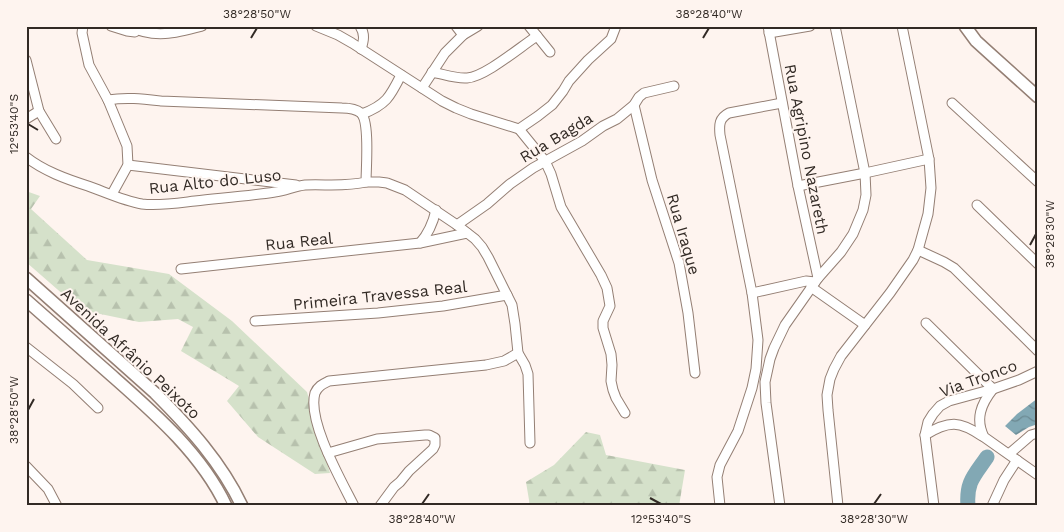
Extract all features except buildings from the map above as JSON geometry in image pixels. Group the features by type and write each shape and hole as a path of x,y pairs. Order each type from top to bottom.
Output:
{"main road":[{"path":"965,26 987,52 1038,97"},
{"name":"Avenida Afrânio Peixoto","path":"26,278 142,381 192,431 225,475 242,506"},
{"name":"Avenida Afrânio Peixoto","path":"26,300 161,420 196,460 226,506"}],"street":[{"path":"82,26 89,65 108,100 126,146 128,165 112,194"},
{"path":"111,26 127,31 157,34 202,26"},
{"path":"129,26 143,32"},
{"path":"316,26 338,35 442,101 456,108 519,129 545,161 561,207 607,288 610,306 603,321 603,328 611,354 613,390 625,413"},
{"path":"360,26 364,34 361,49"},
{"path":"456,26 463,36"},
{"path":"422,88 446,53 463,36 478,26"},
{"path":"529,26 550,52"},
{"path":"519,129 552,105 569,81 611,39 616,26"},
{"path":"769,30 810,26"},
{"path":"780,506 765,382 770,359 785,325 814,282 841,252 853,234 864,210 866,194 865,173 835,26"},
{"path":"828,506 838,505 827,395 830,380 841,356 905,273 918,250 930,202 929,159 902,26"},
{"name":"Rua Agripino Nazareth","path":"769,30 814,282"},
{"path":"432,72 459,78 476,76 486,72 537,36"},
{"path":"26,60 39,111 56,139"},
{"path":"362,114 382,104 393,90 401,74"},
{"name":"Rua Bagda","path":"457,225 533,168 617,119 634,106 644,93 674,86"},
{"path":"108,100 134,98 161,101 354,110 362,114 366,131 361,183"},
{"path":"952,102 1038,182"},
{"path":"720,506 717,477 720,466 738,431 752,388 756,369 758,340 752,293 719,127 721,119 729,113 782,103"},
{"name":"Rua Iraque","path":"634,106 652,180 679,263 688,314 695,374"},
{"path":"26,119 39,111"},
{"name":"Rua Alto do Luso","path":"26,157 35,164 72,181 131,202 144,204 258,195 304,186 346,186 379,182 396,186 457,225 475,239 488,256 512,305 518,353 528,374 530,443"},
{"path":"798,186 929,159"},
{"path":"128,165 304,186"},
{"path":"977,205 1038,264"},
{"path":"420,243 430,231 436,210"},
{"name":"Rua Real","path":"181,268 420,243 467,233"},
{"path":"918,250 954,268 1038,350"},
{"path":"752,293 806,281 814,282 865,325"},
{"name":"Primeira Travessa Real","path":"255,321 378,313 443,306 507,295"},
{"path":"926,323 993,388 982,405 980,414 980,429 984,437"},
{"path":"26,347 73,384 98,408"},
{"path":"354,506 328,453 314,413 316,392 321,385 329,381 486,365 504,361 518,353"},
{"name":"Via Tronco","path":"934,506 926,435 928,422 932,414 940,406 954,399 1019,380 1038,371"},
{"path":"926,435 936,428 953,424 968,427 1038,475"},
{"path":"1009,454 1031,435 1038,433"},
{"path":"328,453 385,438 425,435 435,438 435,445 394,487 380,506"},
{"path":"992,506 1004,480 1017,460"},
{"path":"26,466 48,489 57,506"}],"green space":[{"path":"26,191 40,196 31,209 87,260 169,274 232,321 307,392 330,473 315,474 258,437 227,401 239,386 181,351 193,327 178,319 139,322 81,310 26,262"},
{"path":"586,432 600,435 606,455 685,470 679,506 530,506 526,482 554,465"}],"water":[{"path":"1038,398 1038,424 1016,435 1005,426 1017,414"}],"waterway":[{"path":"968,506 970,485 987,457"}]}
